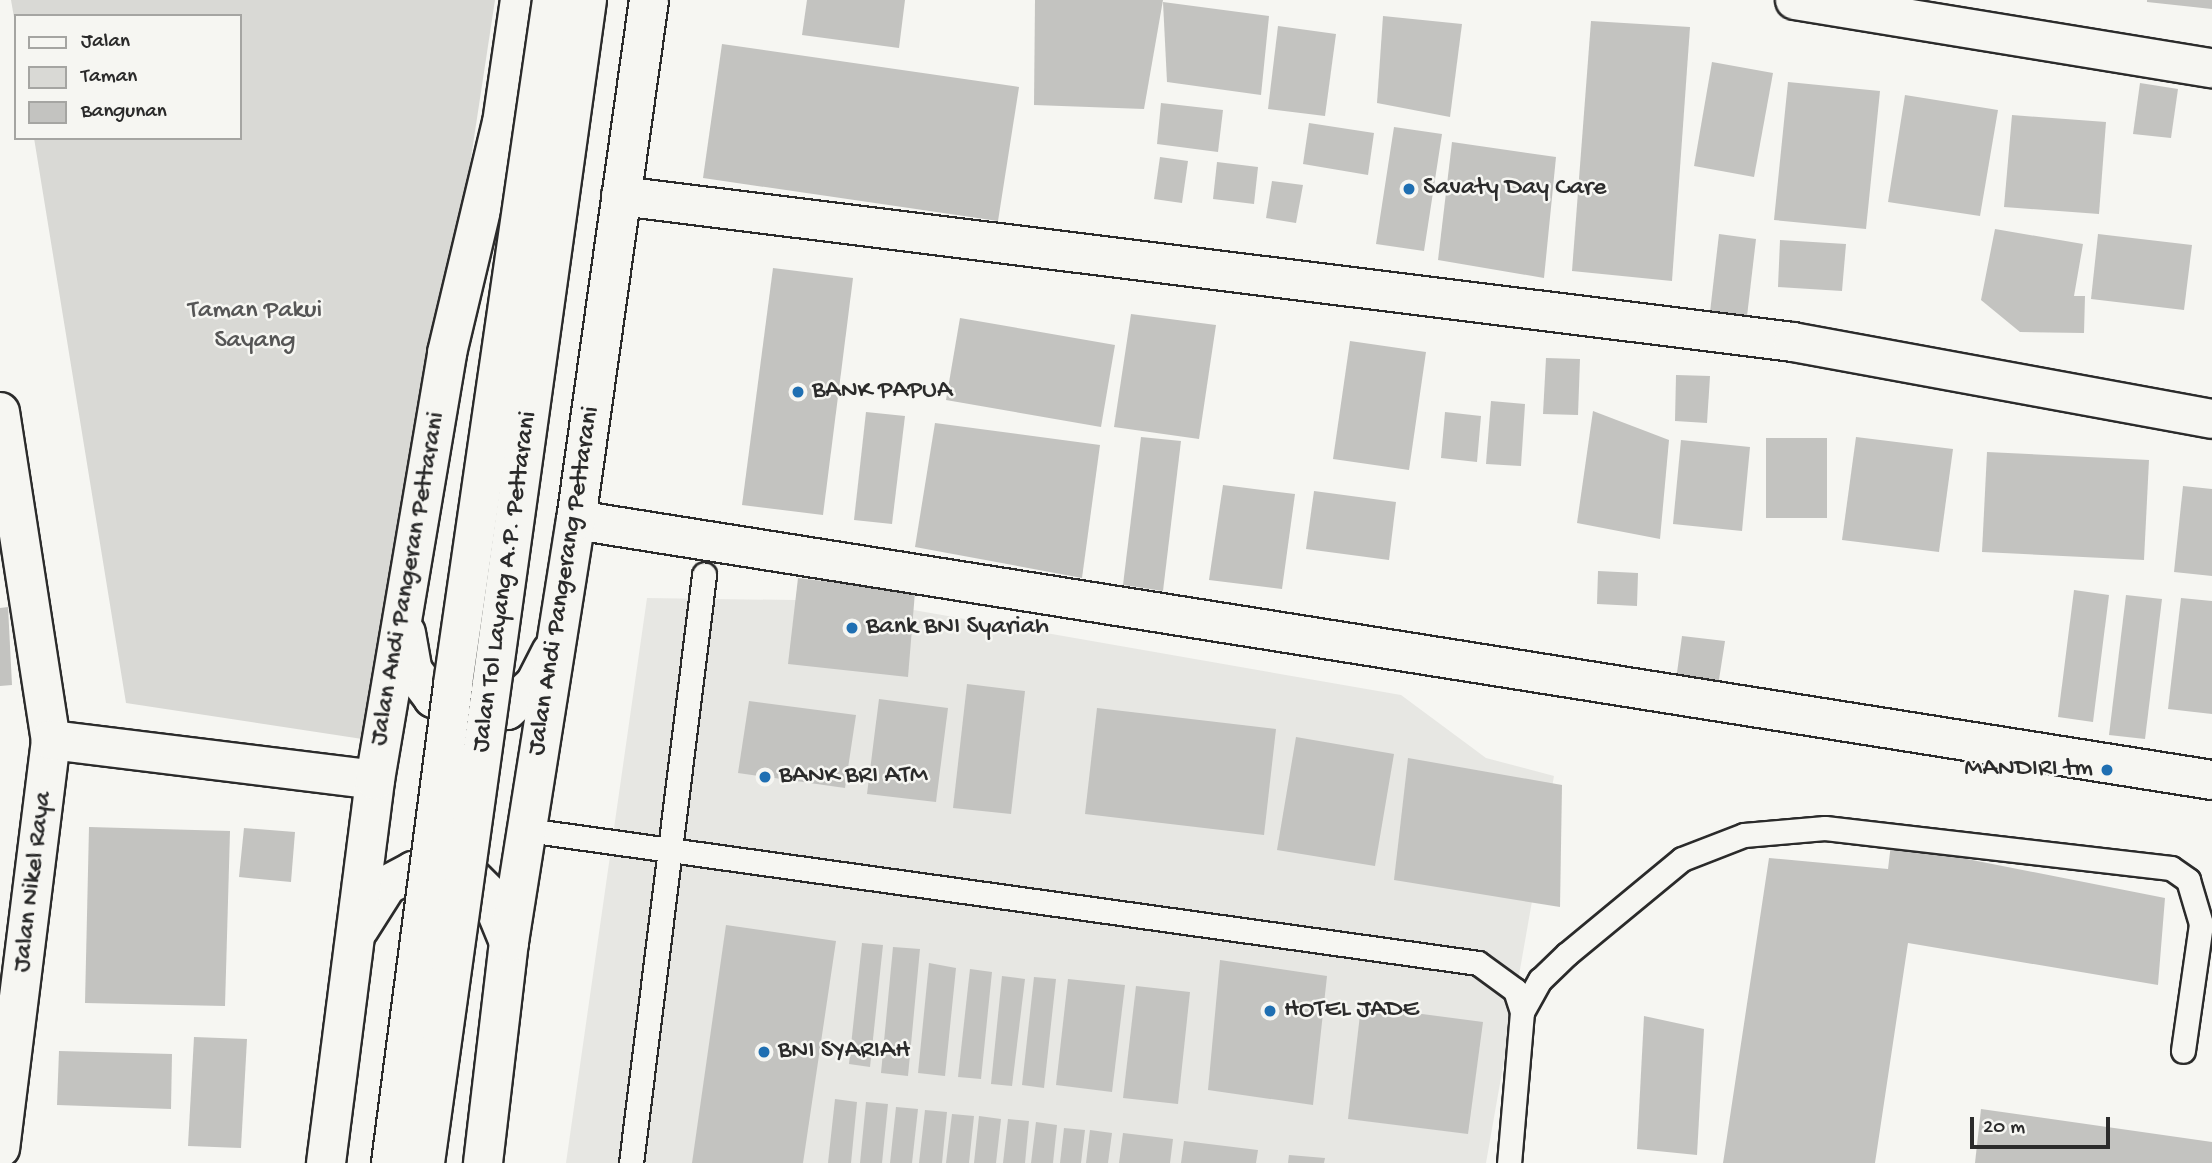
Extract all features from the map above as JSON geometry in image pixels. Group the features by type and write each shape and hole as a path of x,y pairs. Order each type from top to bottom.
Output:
{"main road":[{"name":"Jalan Andi Pangeran Pettarani","path":"326,1163 375,780 404,623 447,352 502,123 520,0"},
{"name":"Jalan Tol Layang A.P. Pettarani","path":"391,1163 453,684 552,0"},
{"name":"Jalan Tol Layang A.P. Pettarani","path":"425,1163 587,0"},
{"path":"1795,0 2212,68"},
{"name":"Jalan Andi Pangerang Pettarani","path":"483,1163 509,942 559,634 621,196 659,1"},
{"path":"621,196 1793,342 2212,419"},
{"name":"Jalan Nikel Raya","path":"0,412 51,740 0,1148"},
{"path":"576,520 2212,780"},
{"path":"404,623 413,671 433,698 465,712 506,710 535,684 559,634"},
{"path":"51,740 375,780"},
{"path":"354,937 387,885 413,871 441,869 470,876 490,897 509,942"}],"lane":[{"path":"631,1163 704,575"},
{"path":"1522,1012 1540,980 1567,954 1682,859 1744,835 1825,828 2171,868 2188,880 2201,924 2183,1051"},
{"path":"527,830 1441,954 1495,971 1515,990 1522,1012 1509,1163"}],"shaded area":[{"path":"647,598 862,601 1401,695 1486,758 1554,776 1486,1163 566,1163"}],"green space":[{"name":"Taman Pakui Sayang","path":"11,0 495,0 382,742 126,703 34,140 242,140 242,14 14,14 14,17"}],"building":[{"path":"807,0 905,0 899,48 802,35"},
{"path":"1035,0 1163,0 1144,109 1034,105"},
{"path":"2212,0 2212,9 2147,2"},
{"path":"1163,2 1269,16 1261,95 1167,82"},
{"path":"1383,16 1462,24 1450,117 1377,103"},
{"path":"1591,21 1690,27 1672,281 1572,271"},
{"path":"1278,26 1336,34 1325,116 1268,109"},
{"path":"722,44 1019,87 998,221 703,178"},
{"path":"1712,62 1773,73 1754,177 1694,166"},
{"path":"1788,82 1880,91 1866,229 1774,220"},
{"path":"2140,83 2178,89 2171,138 2133,134"},
{"path":"1905,95 1998,110 1980,216 1888,202"},
{"path":"1161,103 1223,110 1218,152 1157,144"},
{"path":"2012,115 2106,122 2099,214 2004,207"},
{"path":"1309,123 1374,133 1368,175 1303,164"},
{"name":"Savaty Day Care","path":"1394,127 1442,134 1424,251 1376,244"},
{"path":"1452,142 1556,157 1544,278 1438,260"},
{"path":"1160,157 1188,161 1182,203 1154,199"},
{"path":"1217,162 1258,167 1254,204 1213,199"},
{"path":"1272,181 1303,185 1296,223 1266,218"},
{"path":"1995,229 2083,244 2074,296 2085,296 2084,333 2020,332 1981,300"},
{"path":"1719,234 1756,239 1746,325 1709,321"},
{"path":"2098,234 2192,245 2184,310 2091,299"},
{"path":"1780,240 1846,244 1842,291 1778,287"},
{"name":"BANK PAPUA","path":"773,268 853,278 823,515 742,505"},
{"path":"1131,314 1216,325 1199,439 1114,427"},
{"path":"960,318 1115,345 1101,427 946,400"},
{"path":"1350,341 1426,352 1409,470 1333,459"},
{"path":"1546,358 1580,359 1578,415 1543,414"},
{"path":"1676,375 1710,376 1707,423 1675,421"},
{"path":"1491,401 1525,404 1521,466 1486,464"},
{"path":"1593,411 1669,440 1660,539 1577,523"},
{"path":"866,412 905,416 892,524 854,520"},
{"path":"1445,412 1481,416 1477,462 1441,458"},
{"path":"935,423 1100,445 1082,578 915,547"},
{"path":"1141,437 1181,441 1163,591 1123,585"},
{"path":"1856,437 1953,449 1939,552 1842,540"},
{"path":"1766,438 1827,438 1827,518 1766,518"},
{"path":"1681,440 1750,447 1742,531 1673,524"},
{"path":"1987,452 2149,460 2144,560 1982,552"},
{"path":"1223,485 1295,494 1282,589 1209,580"},
{"path":"2183,486 2212,489 2212,576 2174,572"},
{"path":"1314,491 1396,502 1389,560 1306,549"},
{"path":"1598,571 1638,573 1637,606 1597,604"},
{"name":"Bank BNI Syariah","path":"798,578 915,592 908,677 788,664"},
{"path":"2074,590 2109,595 2093,722 2058,717"},
{"path":"2126,595 2162,599 2145,739 2109,735"},
{"path":"2181,598 2212,601 2212,714 2168,709"},
{"path":"8,607 12,685 0,686 0,608"},
{"path":"1682,636 1725,641 1718,686 1676,680"},
{"path":"967,684 1025,691 1011,814 953,808"},
{"path":"879,699 948,708 936,802 867,794"},
{"path":"749,701 856,715 845,788 738,773"},
{"path":"1097,708 1276,729 1264,835 1085,814"},
{"path":"1296,737 1394,754 1375,866 1277,850"},
{"path":"1408,758 1562,785 1560,907 1394,880"},
{"path":"89,827 230,831 225,1006 85,1003"},
{"path":"244,828 295,832 291,882 239,877"},
{"path":"1891,844 2165,898 2158,985 1908,943 1875,1163 1723,1163 1769,858 1888,869"},
{"name":"BNI SYARIAH","path":"726,925 836,941 803,1163 692,1163"},
{"path":"862,943 883,945 870,1067 849,1064"},
{"path":"893,947 920,949 908,1076 881,1073"},
{"name":"HOTEL JADE","path":"1220,960 1327,976 1313,1105 1208,1090"},
{"path":"929,963 956,968 945,1076 918,1073"},
{"path":"970,969 992,972 981,1079 958,1077"},
{"path":"1002,976 1025,979 1012,1086 991,1084"},
{"path":"1034,977 1056,979 1044,1088 1022,1085"},
{"path":"1068,979 1125,985 1112,1092 1056,1085"},
{"path":"1136,986 1190,992 1178,1104 1123,1098"},
{"path":"1361,1006 1483,1022 1468,1134 1348,1119"},
{"path":"1644,1016 1704,1029 1697,1155 1637,1149"},
{"path":"194,1037 247,1039 241,1148 188,1146"},
{"path":"59,1051 172,1054 171,1109 57,1105"},
{"path":"835,1099 857,1102 851,1163 828,1163"},
{"path":"866,1102 888,1104 882,1163 860,1163"},
{"path":"896,1107 918,1109 912,1163 890,1163"},
{"path":"1981,1109 2212,1142 2212,1163 1975,1163"},
{"path":"925,1110 947,1112 942,1163 919,1163"},
{"path":"952,1114 974,1116 969,1163 946,1163"},
{"path":"979,1116 1001,1119 996,1163 974,1163"},
{"path":"1008,1119 1029,1121 1025,1163 1003,1163"},
{"path":"1036,1122 1057,1125 1053,1163 1031,1163"},
{"path":"1064,1128 1085,1130 1081,1163 1060,1163"},
{"path":"1090,1130 1112,1133 1108,1163 1086,1163"},
{"path":"1123,1133 1173,1139 1170,1163 1119,1163"},
{"path":"1184,1141 1258,1150 1256,1163 1181,1163"},
{"path":"1289,1155 1325,1158 1324,1163 1288,1163"}],"place":[{"name":"Savaty Day Care","path":"1409,189"},
{"name":"BANK PAPUA","path":"798,392"},
{"name":"Bank BNI Syariah","path":"852,628"},
{"name":"MANDIRI tm","path":"2107,770"},
{"name":"BANK BRI ATM","path":"765,777"},
{"name":"HOTEL JADE","path":"1270,1011"},
{"name":"BNI SYARIAH","path":"764,1052"}]}
